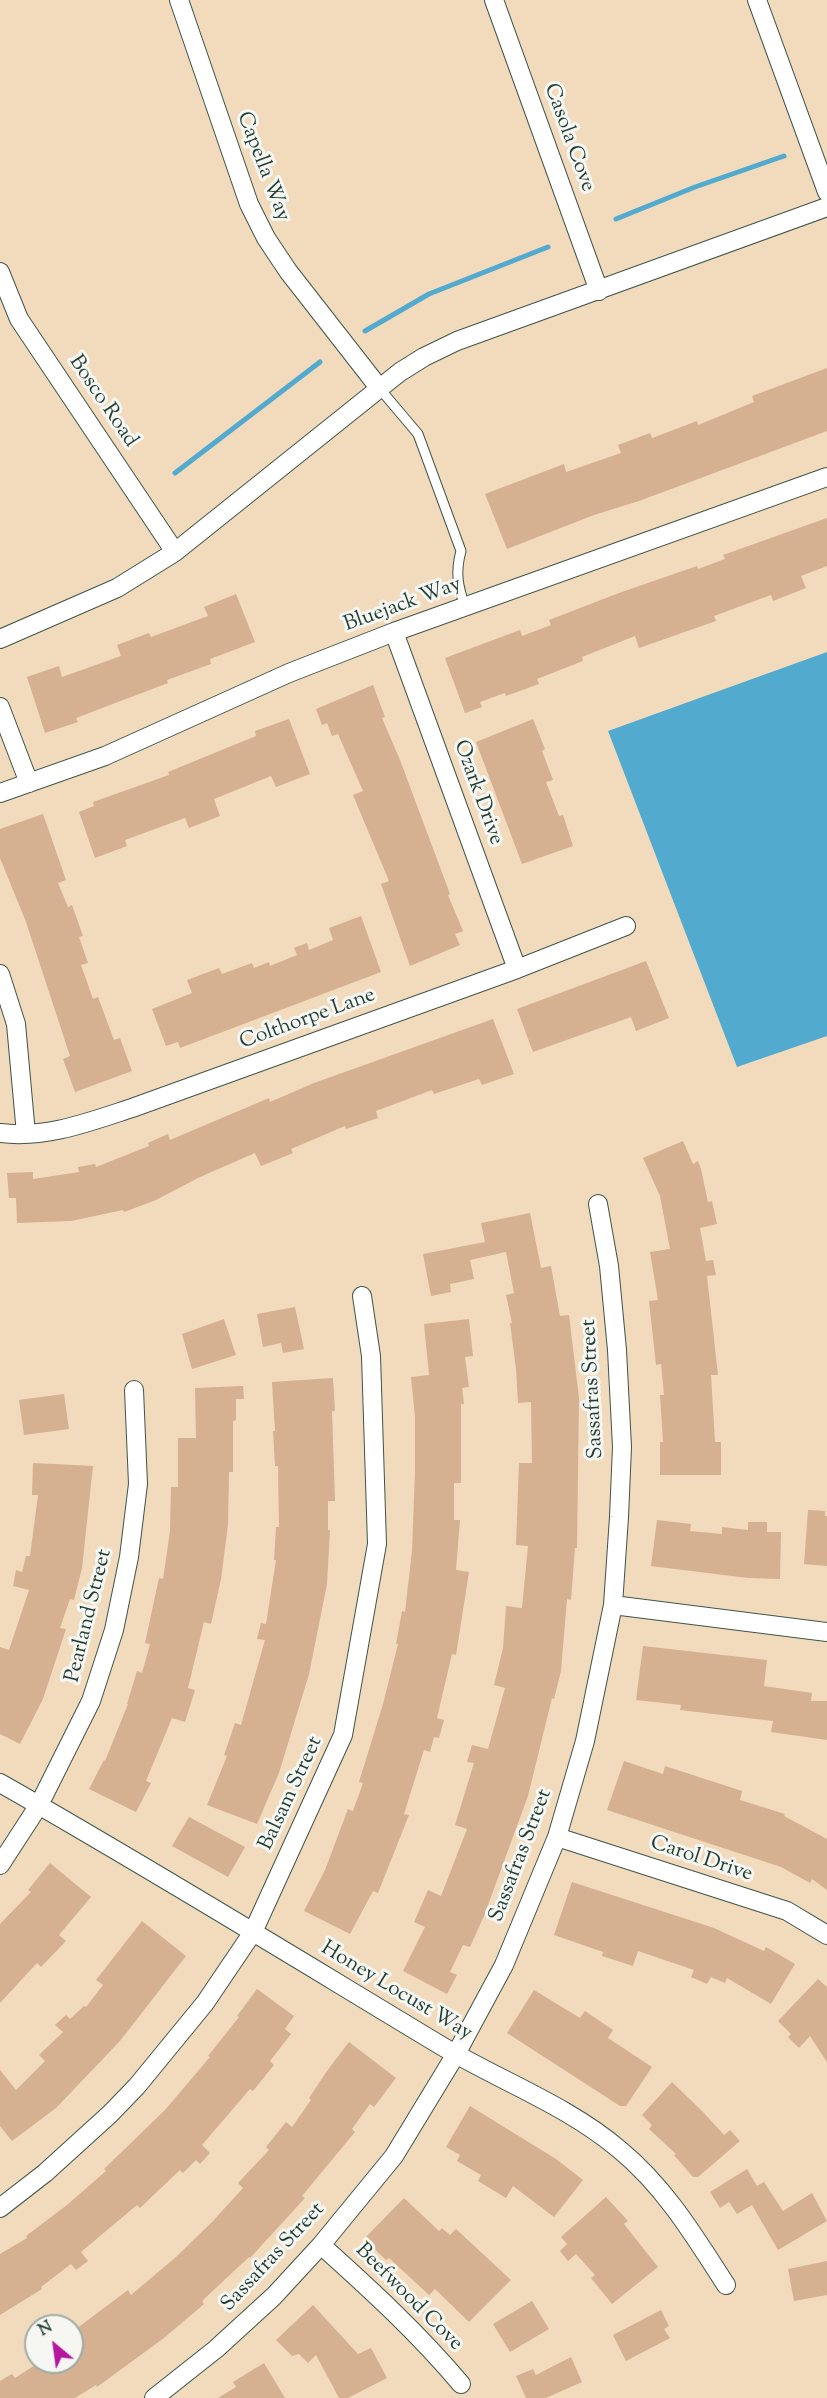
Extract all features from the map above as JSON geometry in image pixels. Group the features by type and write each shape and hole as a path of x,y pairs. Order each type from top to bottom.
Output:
{"street":[{"name":"Capella Way","path":"179,0 249,204 266,238 288,271 380,389"},
{"name":"Casola Cove","path":"494,0 598,291"},
{"path":"758,0 827,192"},
{"path":"0,639 117,588 175,552 423,357 458,341 827,207"},
{"name":"Bosco Road","path":"0,272 19,319 175,552"},
{"name":"Bluejack Way","path":"0,793 105,756 290,672 394,632 827,477"},
{"name":"Ozark Drive","path":"394,632 517,969"},
{"path":"0,707 29,783"},
{"name":"Colthorpe Lane","path":"0,1133 26,1134 70,1128 132,1108 517,969 626,926"},
{"path":"0,974 16,1024 26,1134"},
{"name":"Sassafras Street","path":"154,2398 216,2349 266,2303 321,2245 394,2156 456,2054 504,1965 557,1837 585,1741 613,1605 622,1447 610,1277 598,1204"},
{"name":"Balsam Street","path":"0,2208 53,2167 111,2114 205,2003 253,1932 344,1736 377,1544 371,1356 362,1296"},
{"name":"Pearland Street","path":"0,1865 39,1805 91,1701 114,1630 129,1557 138,1484 134,1390"},
{"path":"613,1605 827,1632"},
{"name":"Honey Locust Way","path":"0,1783 456,2054 582,2121 621,2150 659,2188 684,2220 726,2285"},
{"name":"Carol Drive","path":"557,1837 787,1911 827,1935"},
{"name":"Beefwood Cove","path":"321,2245 412,2330 460,2384"}],"lane":[{"path":"380,389 418,434 460,551 457,581 465,607"}],"water":[{"path":"827,652 827,1036 737,1067 608,731"}],"building":[{"path":"827,368 827,431 639,501 594,515 507,549 485,494 564,464 566,472 621,453 618,445 650,433 652,438 697,421 698,425 754,402 752,396"},
{"path":"827,518 827,566 801,576 806,588 773,601 771,595 714,616 716,621 639,648 635,636 582,657 583,661 537,679 539,684 506,696 505,693 480,702 482,707 465,713 445,658 520,630 522,636 551,625 549,620 697,566 698,569 725,559 723,555"},
{"path":"236,594 255,642 210,659 211,664 167,680 168,683 76,718 78,722 45,733 27,677 59,666 62,677 121,656 117,645 149,633 151,637 208,616 204,607"},
{"path":"373,685 385,717 382,718 400,760 463,931 455,934 460,945 410,966 381,884 389,881 353,795 363,791 338,734 332,736 327,723 322,725 316,709"},
{"path":"289,719 310,774 276,787 271,776 214,799 220,816 189,828 185,818 125,840 127,846 95,858 79,812 94,806 93,802 169,775 168,772 256,736 255,731"},
{"path":"533,719 545,749 542,751 553,780 546,782 559,816 563,815 573,846 522,864 476,742"},
{"path":"43,814 66,880 58,883 68,907 72,905 83,936 79,937 88,963 81,965 93,999 98,997 114,1040 120,1038 132,1071 75,1092 63,1059 70,1056 26,922 0,858 0,829"},
{"path":"361,916 381,972 180,1048 178,1042 166,1046 152,1009 192,993 187,980 219,968 222,974 252,963 254,968 269,962 270,966 297,955 294,948 307,943 309,950 333,940 329,928"},
{"path":"646,961 669,1018 636,1031 631,1017 533,1052 517,1009"},
{"path":"493,1019 514,1074 482,1085 479,1079 434,1094 432,1090 376,1111 378,1118 346,1129 345,1126 291,1149 293,1153 261,1166 255,1153 200,1177 156,1200 124,1212 123,1210 71,1221 17,1223 16,1198 9,1198 7,1173 33,1172 33,1179 79,1172 78,1167 95,1164 96,1167 149,1146 148,1143 168,1134 170,1140 269,1098 270,1102 314,1083"},
{"path":"683,1141 693,1164 698,1161 708,1202 712,1201 717,1224 700,1228 706,1261 713,1260 716,1275 707,1276 718,1375 711,1375 715,1442 721,1442 721,1475 660,1475 660,1442 663,1442 660,1395 664,1395 661,1364 656,1365 649,1301 658,1300 650,1252 670,1249 660,1196 643,1158"},
{"path":"530,1213 541,1268 551,1266 560,1316 569,1315 579,1398 577,1548 575,1548 571,1600 567,1599 561,1671 554,1699 552,1698 528,1796 484,1916 470,1947 463,1945 450,1972 457,1975 447,1994 403,1971 425,1927 414,1922 428,1890 441,1896 467,1829 455,1825 474,1763 467,1762 472,1745 488,1749 505,1688 494,1685 503,1648 506,1606 522,1608 528,1546 516,1545 519,1463 532,1463 531,1402 518,1403 510,1323 512,1323 506,1295 514,1293 506,1252 470,1260 474,1279 450,1284 451,1292 431,1296 423,1254 485,1242 481,1223"},
{"path":"295,1307 304,1349 283,1353 281,1343 263,1347 257,1314"},
{"path":"224,1319 236,1355 192,1369 182,1334"},
{"path":"469,1319 473,1356 465,1357 469,1387 462,1388 464,1404 461,1404 461,1483 454,1483 454,1520 460,1520 456,1570 469,1572 456,1655 452,1654 437,1718 444,1720 439,1738 434,1737 430,1752 424,1750 404,1814 409,1815 378,1893 373,1891 350,1934 304,1911 325,1870 348,1809 353,1811 363,1783 359,1782 383,1704 398,1644 396,1644 402,1611 405,1612 412,1551 415,1471 415,1417 411,1377 429,1375 424,1324"},
{"path":"333,1378 335,1501 328,1501 328,1530 330,1530 327,1584 309,1674 279,1773 257,1824 207,1805 227,1756 224,1755 235,1723 241,1725 265,1640 257,1639 261,1623 266,1624 276,1560 274,1560 276,1527 279,1527 278,1466 275,1466 272,1382"},
{"path":"243,1386 244,1399 236,1399 236,1420 233,1421 233,1472 229,1472 228,1525 221,1579 211,1624 204,1622 188,1688 195,1690 185,1722 172,1718 146,1781 151,1783 136,1812 89,1789 105,1761 128,1704 137,1671 142,1673 150,1644 145,1643 159,1578 163,1579 170,1531 171,1487 178,1487 178,1438 196,1438 195,1388"},
{"path":"64,1394 69,1429 24,1435 19,1400"},
{"path":"33,1463 93,1466 82,1568 74,1600 70,1599 60,1628 66,1629 43,1699 20,1744 0,1734 0,1647 9,1650 29,1590 13,1586 16,1570 22,1572 26,1556 30,1556 38,1495 32,1495"},
{"path":"808,1510 825,1511 825,1516 827,1516 827,1566 804,1564"},
{"path":"657,1520 691,1524 690,1531 722,1534 722,1527 748,1530 748,1522 767,1522 767,1532 781,1532 780,1579 748,1578 651,1566"},
{"path":"643,1646 767,1660 764,1686 812,1693 811,1701 827,1701 827,1740 771,1732 773,1721 680,1710 681,1705 636,1700"},
{"path":"624,1761 663,1774 665,1766 742,1791 740,1800 785,1814 784,1816 827,1839 827,1890 812,1879 810,1883 781,1867 607,1810"},
{"path":"189,1817 245,1847 228,1877 172,1846"},
{"path":"50,1863 91,1897 59,1935 66,1941 41,1967 37,1963 0,2003 0,1924 31,1892 28,1890"},
{"path":"572,1882 714,1928 764,1951 766,1947 795,1964 771,2004 727,1978 725,1983 711,1977 707,1984 691,1977 694,1970 638,1951 633,1966 602,1956 603,1952 554,1935"},
{"path":"142,1921 186,1956 120,2041 56,2108 12,2141 0,2126 0,2070 16,2090 45,2061 39,2055 63,2032 55,2025 66,2015 70,2019 84,2006 86,2007 103,1985 96,1980"},
{"path":"818,1979 827,1987 827,2062 810,2036 799,2048 788,2037 791,2034 778,2021"},
{"path":"257,1989 294,2016 285,2029 291,2034 270,2061 274,2065 202,2145 210,2153 200,2164 196,2160 183,2173 180,2170 140,2208 137,2205 81,2252 88,2261 76,2270 71,2264 41,2287 42,2289 0,2315 0,2254 27,2238 26,2236 106,2171 104,2169 165,2110 210,2057 208,2056 239,2017 237,2016"},
{"path":"534,1990 580,2018 585,2011 613,2030 608,2038 652,2067 626,2106 620,2106 507,2033"},
{"path":"349,2042 396,2078 374,2107 370,2104 352,2129 355,2132 302,2196 305,2198 250,2258 202,2301 204,2304 164,2338 97,2387 96,2385 75,2398 0,2398 0,2381 12,2374 15,2378 24,2372 84,2374 84,2323 128,2290 131,2295 176,2257 212,2222 243,2188 238,2183 269,2150 266,2147 286,2122 292,2127 311,2100 309,2098"},
{"path":"672,2082 724,2135 730,2130 740,2141 698,2177 693,2177 674,2155 676,2154 649,2129 652,2125 642,2115"},
{"path":"470,2106 556,2159 583,2180 554,2217 513,2186 506,2198 478,2181 481,2175 457,2161 460,2155 446,2147"},
{"path":"747,2169 757,2186 764,2182 783,2211 812,2193 827,2221 778,2250 752,2205 737,2214 729,2202 720,2208 710,2192"},
{"path":"606,2197 628,2221 624,2224 658,2267 612,2304 591,2278 595,2275 576,2254 568,2261 560,2251 567,2244 561,2237"},
{"path":"404,2198 439,2231 442,2228 450,2235 456,2229 511,2280 469,2322 435,2289 429,2295 389,2258 386,2260 364,2239"},
{"path":"827,2261 827,2295 794,2301 788,2269"},
{"path":"532,2301 549,2329 510,2352 493,2324"},
{"path":"313,2305 358,2354 371,2348 387,2378 348,2398 339,2398 316,2355 308,2363 299,2354 292,2356 276,2340"},
{"path":"661,2310 669,2326 664,2329 670,2338 626,2361 613,2335"},
{"path":"571,2357 582,2382 546,2398 526,2398 516,2376 533,2369 536,2375"},
{"path":"264,2363 285,2398 218,2398 236,2387 233,2382"}],"waterway":[{"path":"616,219 695,187 784,156"},
{"path":"365,331 429,294 548,247"},
{"path":"175,473 320,362"}]}
